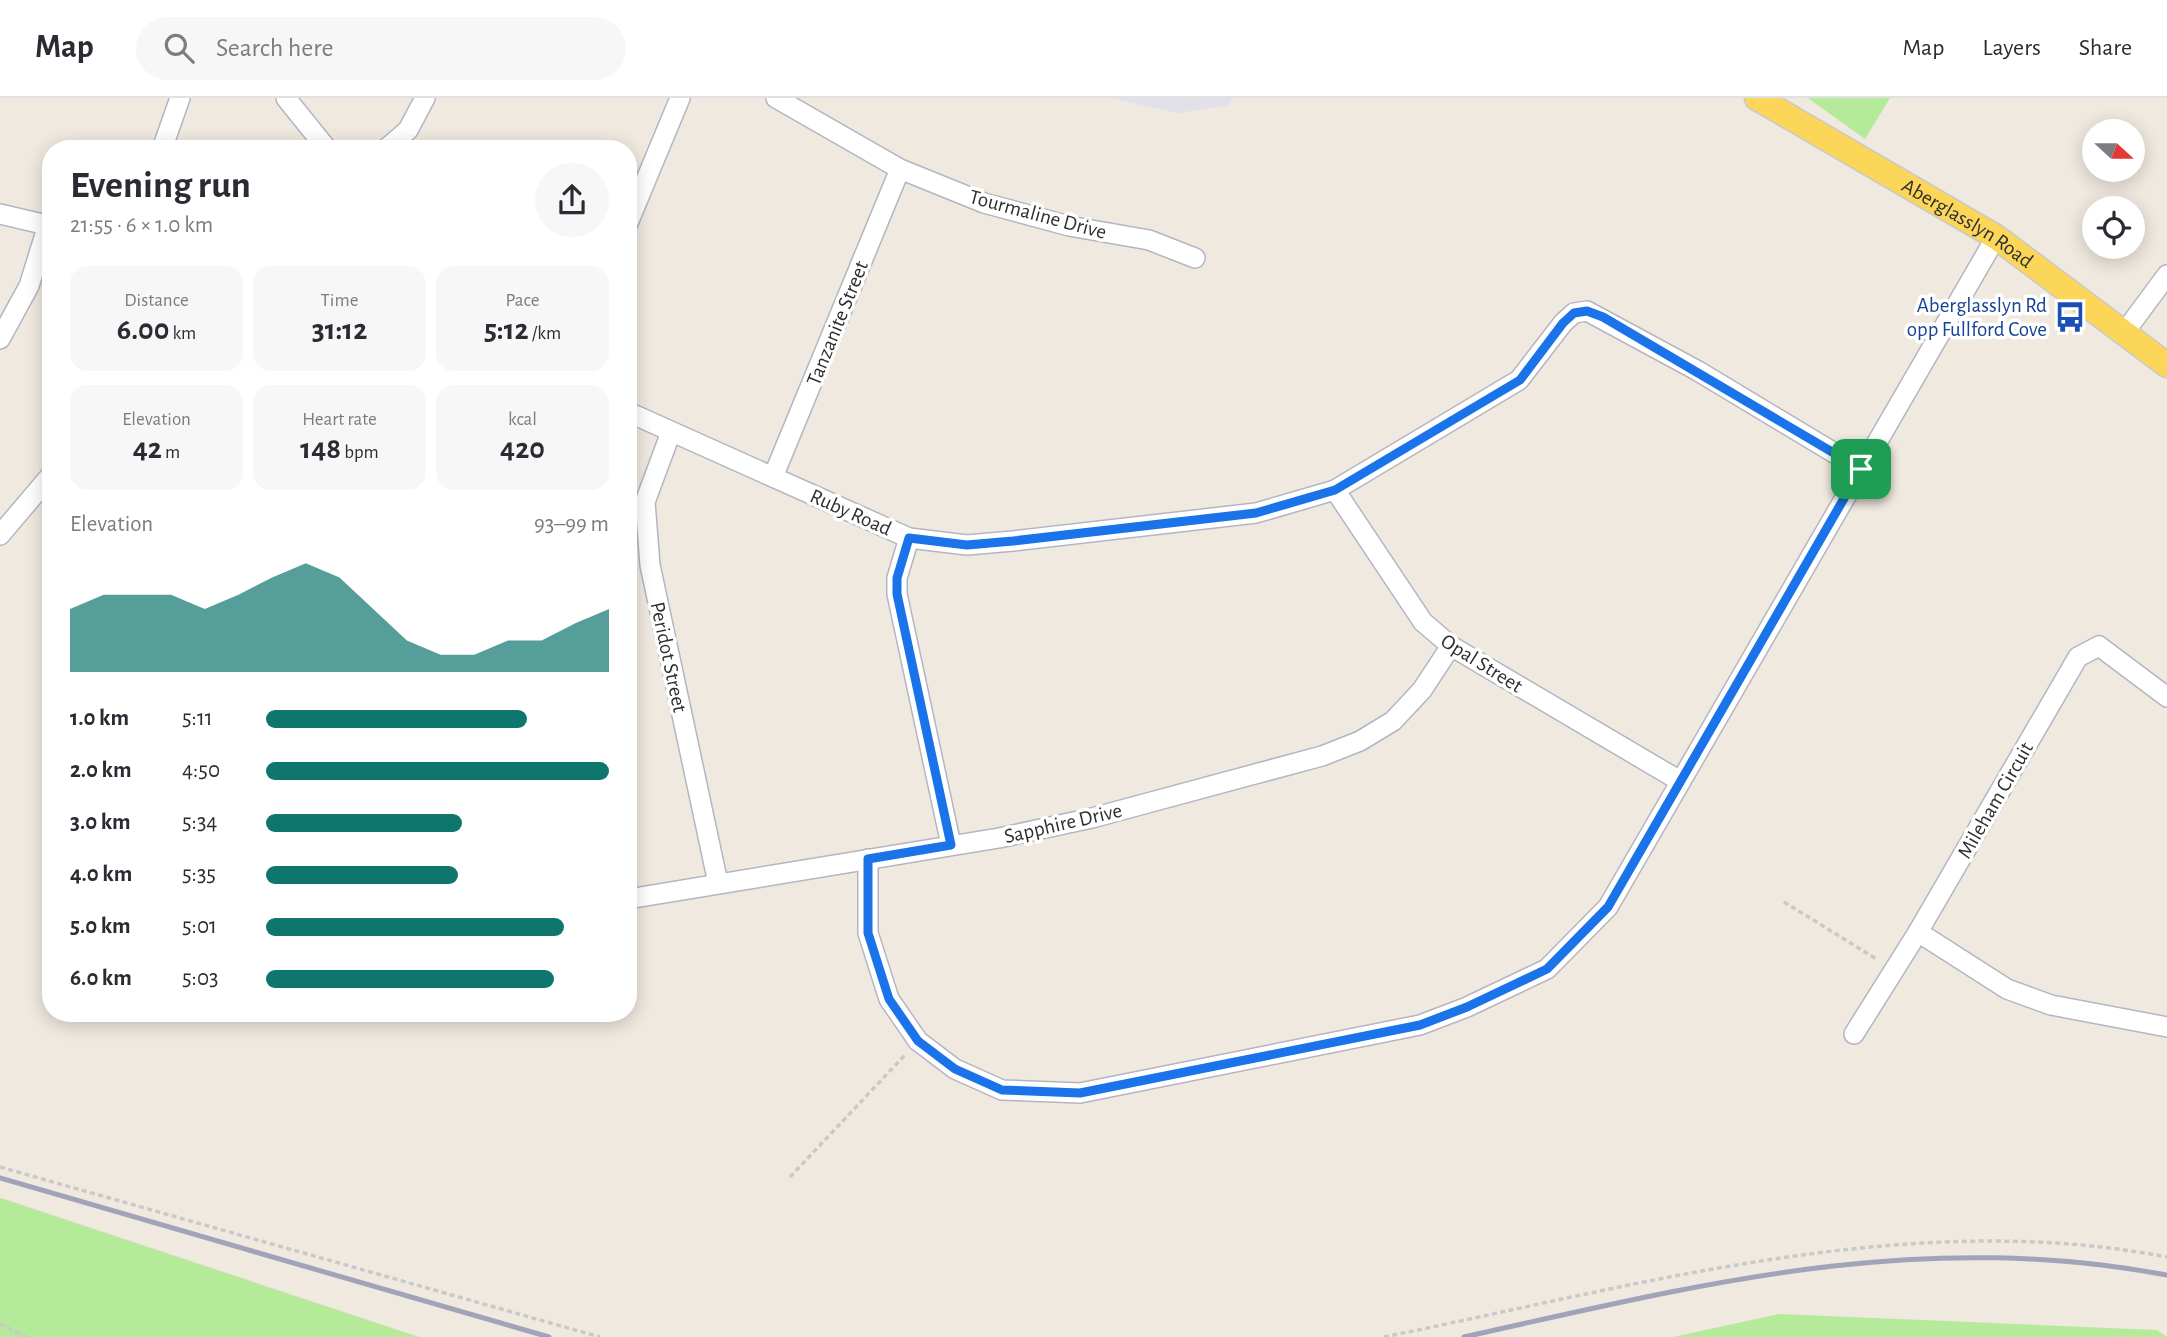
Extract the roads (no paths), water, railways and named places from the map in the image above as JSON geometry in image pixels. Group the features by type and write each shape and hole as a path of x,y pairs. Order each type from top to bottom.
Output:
{"main road":[{"name":"Aberglasslyn Road","path":"1757,98 1996,237 2167,365"}],"street":[{"path":"165,140 180,98"},
{"path":"286,98 320,140"},
{"path":"396,140 408,130 425,98"},
{"path":"637,201 680,98"},
{"name":"Tourmaline Drive","path":"776,98 900,169 984,203 1069,226 1149,240 1195,258"},
{"name":"Tanzanite Street","path":"773,477 900,169"},
{"path":"0,214 42,224"},
{"path":"868,859 868,933 889,999 918,1041 955,1069 1002,1090 1080,1093 1420,1025 1467,1007 1547,969 1608,907 1996,237"},
{"path":"0,339 29,286 42,247"},
{"path":"2124,332 2167,275"},
{"name":"Ruby Road","path":"637,416 909,538 967,545 1013,541 1256,513 1335,490 1520,380 1563,323 1574,313 1587,311 1686,364 1861,469"},
{"name":"Peridot Street","path":"671,432 645,502 650,565 718,883"},
{"path":"0,535 42,486"},
{"name":"Opal Street","path":"1335,490 1423,622 1451,646 1680,781"},
{"path":"909,538 897,578 897,594 951,845"},
{"name":"Sapphire Drive","path":"637,897 999,838 1092,818 1322,756 1360,741 1393,721 1422,690 1451,646"},
{"name":"Mileham Circuit","path":"1854,1034 1918,932 2078,657 2099,646 2167,697"},
{"path":"1918,932 2007,989 2051,1005 2167,1027"}],"railway":[{"path":"0,1178 549,1337"},
{"path":"1464,1337 1727,1282 1812,1268 1899,1260 1986,1258 2075,1262 2167,1275"}],"place":[{"name":"Aberglasslyn Rd opp Fullford Cove","path":"2070,317"}]}
